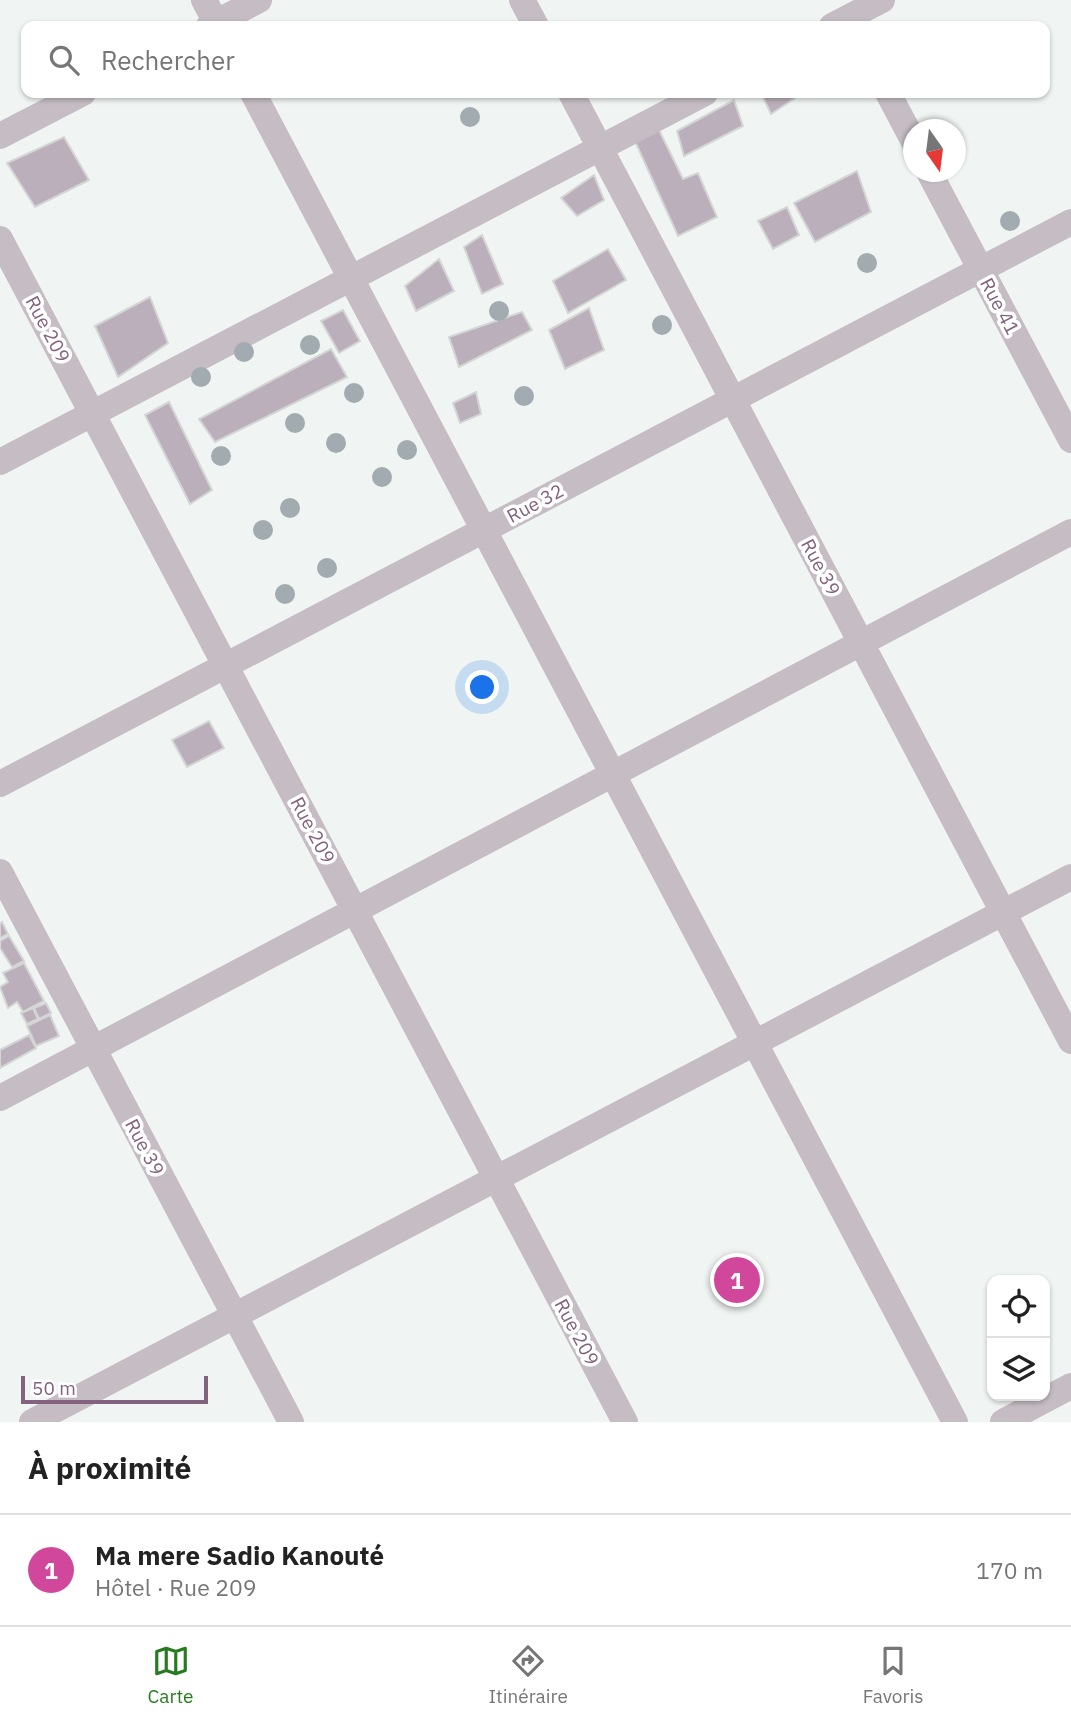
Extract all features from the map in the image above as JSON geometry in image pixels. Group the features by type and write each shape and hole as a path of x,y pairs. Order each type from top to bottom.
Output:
{"street":[{"path":"212,19 259,0"},
{"path":"522,0 533,21"},
{"path":"843,18 882,0"},
{"path":"0,136 73,98"},
{"path":"256,98 955,1422"},
{"name":"Rue 39","path":"574,98 1071,1041"},
{"path":"0,462 695,98"},
{"path":"891,98 903,121"},
{"name":"Rue 41","path":"934,182 1071,440"},
{"name":"Rue 32","path":"0,784 1071,222"},
{"name":"Rue 209","path":"0,239 625,1422"},
{"path":"0,1098 1071,532"},
{"name":"Rue 39","path":"0,872 290,1422"},
{"path":"32,1422 1071,877"},
{"path":"1003,1422 1071,1386"}],"building":[{"path":"763,98 795,98 771,114"},
{"path":"734,100 743,126 684,156 677,131"},
{"path":"658,128 683,179 698,173 717,217 678,236 634,139"},
{"path":"64,137 89,180 35,207 7,163"},
{"path":"857,171 871,212 815,242 794,203"},
{"path":"594,175 604,200 577,216 561,198"},
{"path":"787,207 799,235 773,249 758,221"},
{"path":"482,235 503,284 482,294 464,247"},
{"path":"608,249 626,280 568,313 553,281"},
{"path":"439,259 454,291 416,311 405,286"},
{"path":"150,297 168,343 118,377 95,326"},
{"path":"589,308 604,350 565,369 549,330"},
{"path":"343,310 360,341 339,353 321,321"},
{"path":"522,312 532,330 459,367 449,337"},
{"path":"331,349 347,377 215,442 199,419"},
{"path":"476,392 481,414 460,423 453,403"},
{"path":"169,402 212,490 190,504 145,415"},
{"path":"209,721 224,748 187,767 172,740"},
{"path":"2,922 8,934 0,938 0,924"},
{"path":"9,936 24,961 12,967 0,948 0,941"},
{"path":"24,963 44,1001 23,1012 17,1002 8,1008 0,987 8,982 3,973"},
{"path":"46,1003 51,1013 39,1019 34,1008"},
{"path":"33,1008 38,1019 27,1024 21,1013"},
{"path":"50,1015 59,1036 36,1046 27,1026"},
{"path":"29,1035 36,1048 0,1068 0,1050"}],"place":[{"name":"Ma mere Sadio Kanouté","path":"737,1280"}]}
